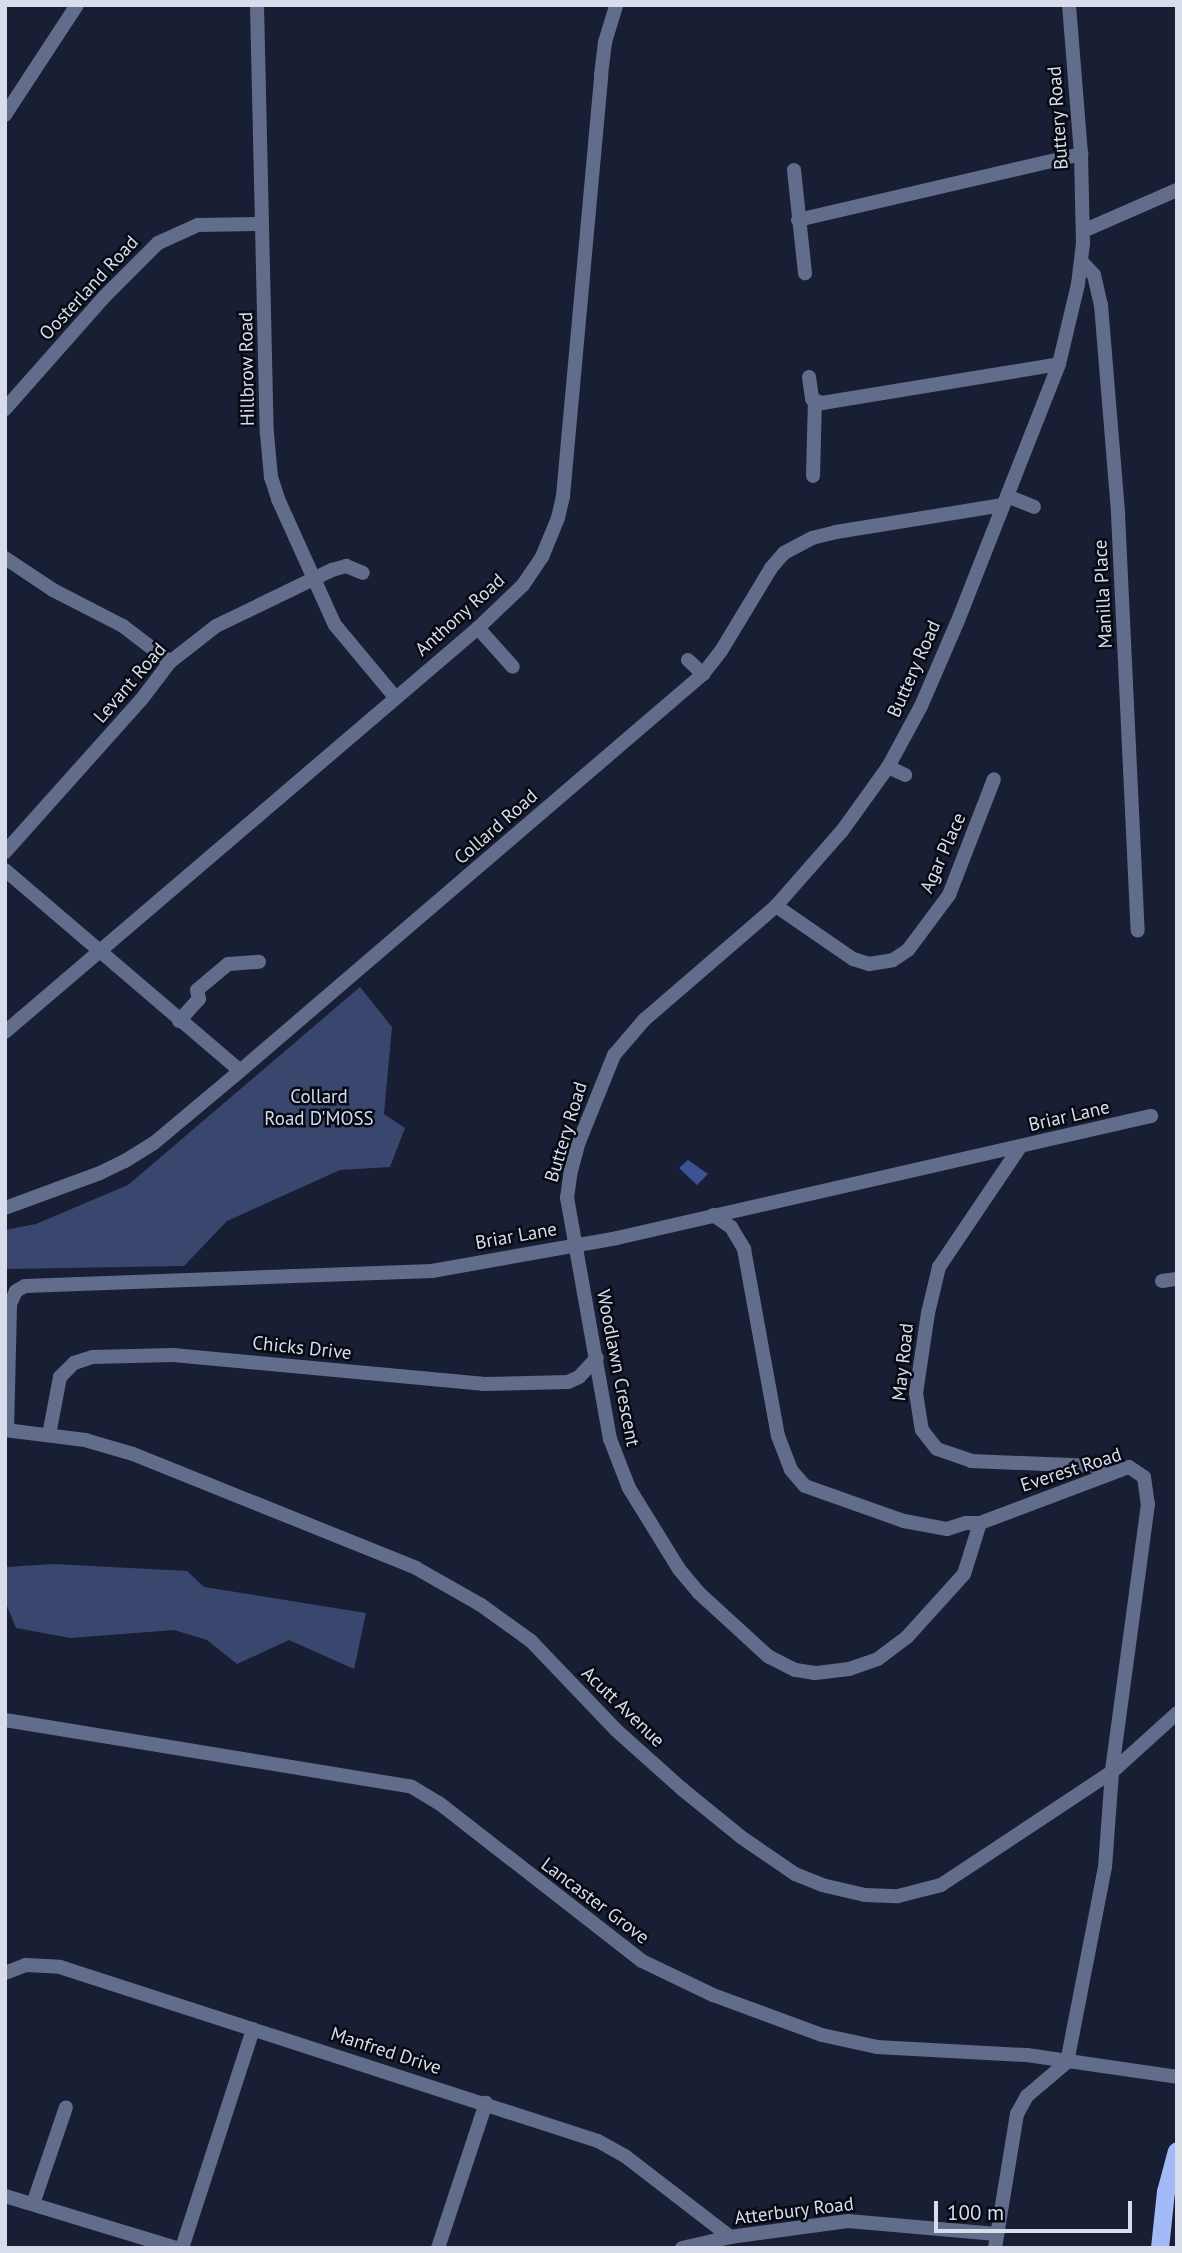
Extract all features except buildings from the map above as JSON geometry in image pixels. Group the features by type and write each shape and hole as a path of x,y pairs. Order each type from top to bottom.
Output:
{"main road":[{"path":"1160,2248 1169,2176 1177,2151"}],"street":[{"path":"5,115 77,5"},
{"name":"Hillbrow Road","path":"257,5 269,460 278,499 335,625 395,698"},
{"name":"Anthony Road","path":"5,1032 478,628 523,585 542,557 558,518 583,289 600,75 605,41 616,5"},
{"name":"Buttery Road","path":"575,1245 568,1210 571,1171 614,1055 644,1020 776,906 811,870 888,767 921,706 1005,500 1059,364 1074,311 1081,261 1081,154 1069,5"},
{"path":"798,220 1081,154"},
{"path":"794,170 804,273"},
{"path":"1083,231 1177,190"},
{"name":"Oosterland Road","path":"5,409 105,296 158,243 198,225 262,224"},
{"name":"Manilla Place","path":"1081,261 1094,275 1099,294 1112,433 1138,931"},
{"path":"815,402 1059,364"},
{"path":"809,377 815,402 813,476"},
{"path":"1005,500 1034,507"},
{"name":"Collard Road","path":"5,1208 125,1161 154,1143 240,1071 703,674 721,651 771,568 784,553 835,531 1005,500"},
{"path":"5,558 53,590 123,626 170,662"},
{"name":"Levant Road","path":"5,852 141,700 170,662 216,626 341,567 363,573"},
{"path":"478,628 513,667"},
{"path":"688,660 703,674"},
{"path":"888,767 905,775"},
{"name":"Agar Place","path":"776,906 853,959 869,964 893,960 908,950 949,895 994,779"},
{"path":"5,870 240,1071"},
{"path":"179,1021 200,999 197,990 228,964 258,962"},
{"name":"Briar Lane","path":"6,1430 10,1304 16,1291 25,1286 432,1272 575,1245 1151,1116"},
{"name":"May Road","path":"1020,1147 939,1267 928,1313 916,1393 922,1430 937,1449 971,1461 1129,1467"},
{"name":"Everest Road","path":"713,1215 731,1227 746,1257 778,1436 796,1477 814,1491 904,1521 947,1529 966,1523 980,1523 1129,1467 1144,1477 1148,1504 1112,1772 1105,1867 1067,2062"},
{"name":"Woodlawn Crescent","path":"575,1245 610,1439 639,1509 679,1569 699,1593 782,1666 795,1670 831,1673 866,1664 891,1649 934,1609 964,1574 980,1523"},
{"path":"1162,1282 1177,1279"},
{"name":"Chicks Drive","path":"49,1435 60,1377 74,1363 93,1357 173,1355 483,1384 568,1382 579,1377 597,1358"},
{"name":"Acutt Avenue","path":"6,1430 85,1440 133,1454 416,1567 481,1605 531,1641 616,1730 741,1837 795,1874 822,1885 865,1895 898,1896 941,1885 1112,1772 1177,1713"},
{"name":"Lancaster Grove","path":"5,1720 412,1787 439,1803 623,1949 673,1978 808,2030 860,2045 967,2054 1027,2055 1177,2077"},
{"name":"Manfred Drive","path":"5,1973 26,1965 60,1967 486,2103 615,2150 730,2237"},
{"path":"182,2248 253,2029"},
{"path":"995,2241 1017,2114 1033,2090 1067,2062"},
{"path":"438,2248 486,2103"},
{"path":"33,2204 66,2107"},
{"path":"5,2196 176,2248"},
{"name":"Atterbury Road","path":"682,2248 730,2237 848,2221 995,2241"}],"green space":[{"name":"Collard Road D'MOSS","path":"360,987 392,1027 384,1114 405,1128 390,1167 340,1170 227,1221 184,1266 5,1269 5,1230 36,1224 128,1185"},
{"path":"54,1564 187,1571 204,1587 366,1613 354,1669 289,1640 237,1664 207,1640 174,1630 70,1638 16,1628 5,1601 7,1567"}],"shaded area":[{"path":"688,1160 708,1174 697,1185 679,1168"}]}
